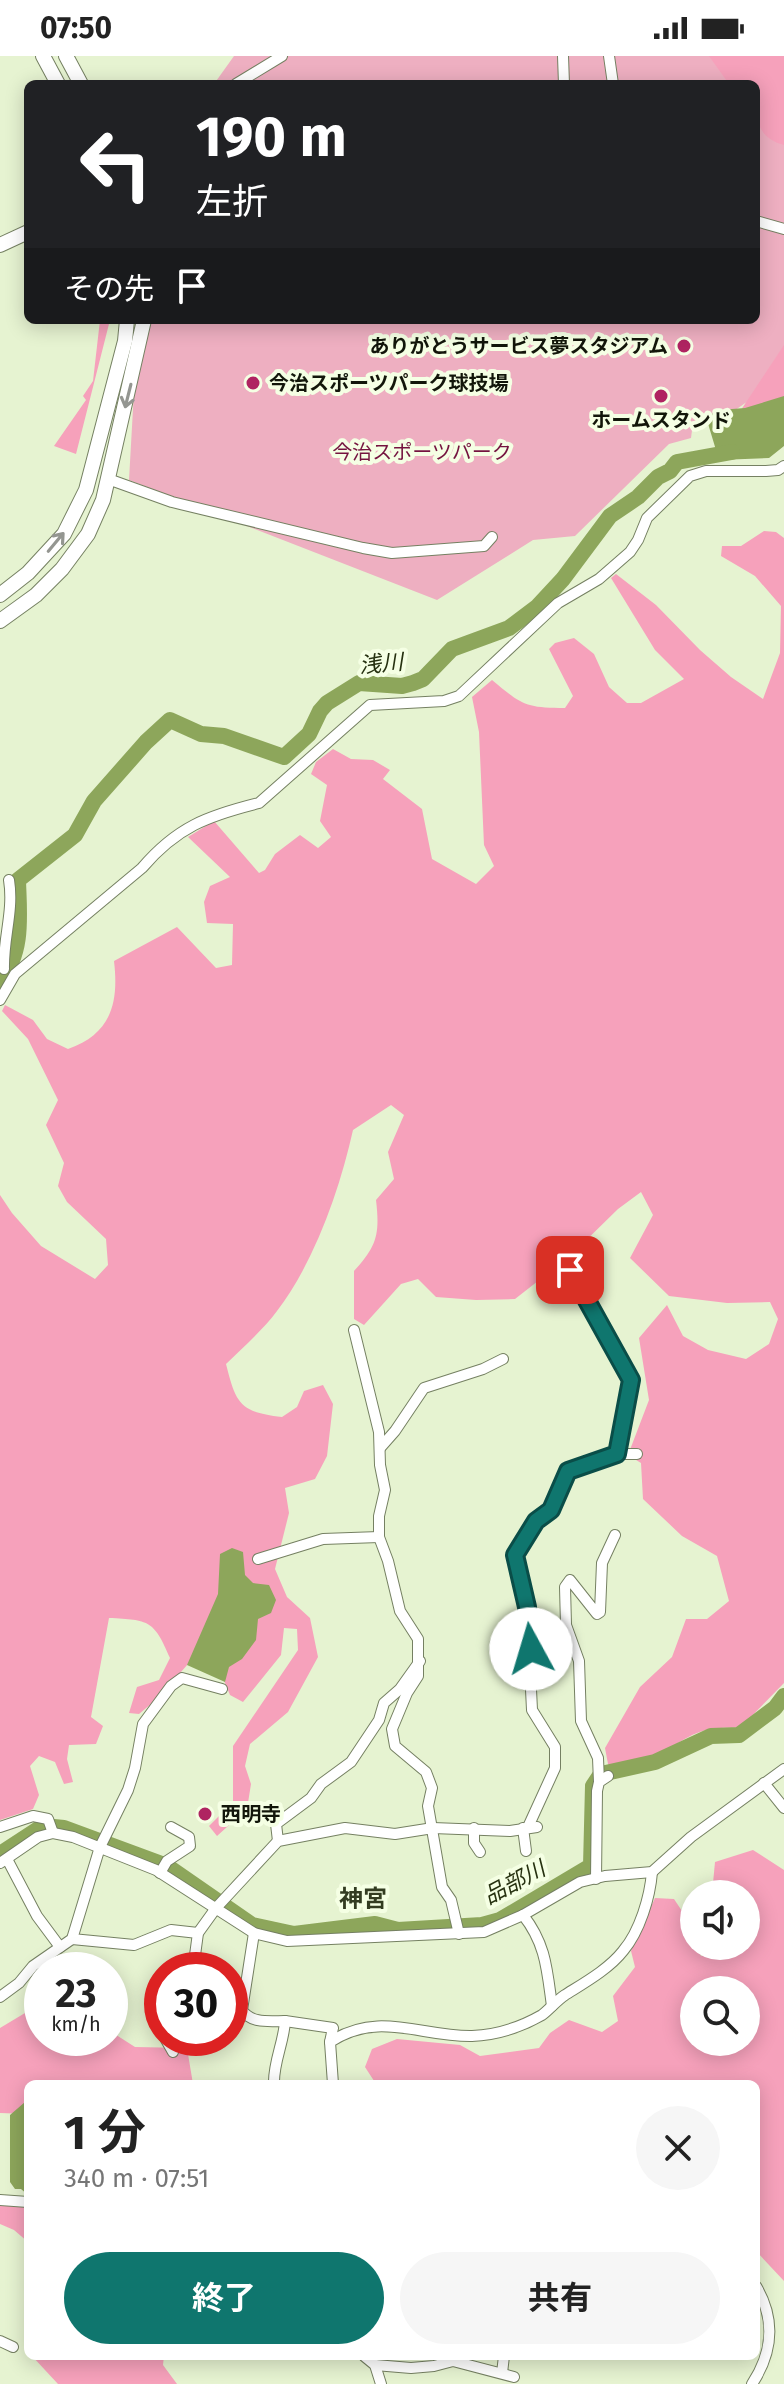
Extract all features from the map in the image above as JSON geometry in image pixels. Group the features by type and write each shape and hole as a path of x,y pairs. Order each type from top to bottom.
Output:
{"street":[{"path":"43,56 56,80"},
{"path":"66,56 79,80"},
{"path":"243,80 282,56"},
{"path":"563,56 564,80"},
{"path":"609,56 612,80"},
{"path":"760,222 784,229"},
{"path":"0,245 24,234"},
{"path":"0,595 28,573 64,534 86,490 125,341 127,324"},
{"path":"0,621 36,595 62,569 88,534 103,500 143,324"},
{"path":"0,1000 15,974 142,868 157,850 180,831 237,808 259,803 370,705 444,701 459,696 558,603 599,579 630,552 647,518 690,476 706,471 778,470 784,466"},
{"path":"108,479 172,502 392,553 484,546 492,537"},
{"path":"9,880 12,909 2,970 15,974"},
{"path":"570,1270 631,1380 617,1454"},
{"path":"354,1330 379,1432 385,1490 379,1516 379,1537 400,1611 418,1639 418,1676 392,1729 395,1746 426,1772 432,1788 428,1806 442,1887 451,1900 459,1934"},
{"path":"380,1448 424,1388 473,1373 503,1359"},
{"path":"526,1851 530,1827 555,1768 555,1747 532,1710 527,1607 515,1555 536,1521 551,1510 568,1471 617,1454 637,1454"},
{"path":"596,1879 602,1780 598,1758 581,1721 579,1661 566,1625 565,1587 570,1580 597,1614 600,1612 602,1563 615,1535"},
{"path":"258,1559 323,1539 379,1537"},
{"path":"278,1841 276,1824 351,1762 379,1720 384,1703 400,1689 420,1661"},
{"path":"72,1939 100,1847 128,1790 143,1724 171,1686 182,1678 222,1689"},
{"path":"60,1947 4,1861 38,1837 53,1833 100,1847 160,1873 254,1933 287,1941 484,1932 523,1915 580,1882 652,1872 691,1837 784,1769"},
{"path":"764,1783 784,1808"},
{"path":"0,1827 33,1816 48,1819 53,1833"},
{"path":"160,1873 167,1861 190,1846 189,1837 171,1827"},
{"path":"195,1952 198,1933 216,1908 278,1841 345,1828 395,1834 433,1828 510,1831 530,1827"},
{"path":"474,1828 474,1843 480,1852"},
{"path":"330,2042 363,2028 399,2025 470,2036 500,2033 543,2014 623,1952 636,1930 651,1890 652,1872"},
{"path":"523,1915 537,1933 544,1952 552,2006"},
{"path":"0,1997 19,1983 33,1966 72,1939 134,1945 171,1930 198,1933"},
{"path":"248,1962 254,1933"},
{"path":"248,2016 333,2028 330,2042 333,2080"},
{"path":"274,2080 285,2021"},
{"path":"0,2200 24,2202"},
{"path":"752,2384 766,2360 770,2342 767,2313 760,2296"},
{"path":"0,2341 13,2347"},
{"path":"369,2360 375,2365 381,2384"},
{"path":"502,2373 504,2360"},
{"path":"375,2365 411,2368 453,2361 514,2377"}],"green space":[{"name":"今治スポーツパーク","path":"234,56 751,56 784,83 784,365 761,392 731,413 693,423 691,438 669,444 575,536 533,540 437,600 129,480 138,324 760,324 760,80 217,80"}],"shaded area":[{"path":"709,56 784,56 784,145 766,136 760,127 760,80 726,80"},
{"path":"100,324 109,324 76,454 54,446 86,400 83,396 93,381"},
{"path":"784,345 784,411 729,428"},
{"path":"784,396 784,446 769,458 719,460 706,417 719,410 745,408"},
{"path":"764,531 776,532 784,538 784,1683 740,1728 704,1731 615,1772 608,1764 605,1748 640,1687 672,1657 686,1619 707,1619 729,1601 717,1556 682,1536 643,1499 641,1463 628,1455 649,1400 639,1338 667,1305 683,1336 708,1350 746,1359 769,1344 778,1319 770,1302 727,1303 669,1296 630,1258 653,1215 641,1192 618,1209 570,1256 515,1299 436,1297 418,1279 401,1284 364,1325 354,1319 354,1271 375,1239 376,1200 394,1179 388,1152 404,1115 391,1105 353,1130 333,1201 303,1271 271,1318 226,1364 237,1397 248,1409 282,1417 297,1407 304,1391 323,1385 333,1404 327,1456 315,1479 285,1488 289,1513 275,1569 287,1597 310,1618 318,1657 288,1712 250,1744 245,1766 251,1784 247,1809 217,1836 209,1826 233,1802 233,1746 298,1650 297,1629 284,1628 281,1655 243,1702 230,1695 220,1671 203,1647 158,1698 139,1714 129,1713 137,1687 159,1680 170,1658 159,1636 148,1624 109,1618 91,1717 103,1726 96,1744 69,1745 67,1759 73,1782 64,1784 55,1762 39,1756 30,1766 39,1795 33,1809 0,1820 0,1195 41,1246 95,1279 108,1265 106,1239 67,1202 58,1186 64,1163 46,1125 58,1100 28,1039 2,1011 5,1005 33,1020 47,1039 68,1049 94,1035 109,1015 115,990 114,961 177,927 216,968 232,965 233,924 207,923 204,902 210,886 230,877 188,837 214,821 259,873 265,870 275,854 300,835 318,848 331,837 320,821 327,785 311,774 316,762 333,749 351,759 373,760 390,770 383,779 422,809 432,859 476,884 494,866 484,845 479,732 472,697 492,680 510,695 532,706 565,708 573,696 549,649 555,643 574,638 594,654 609,687 627,703 641,703 684,679 655,650 611,578 616,574 656,605 731,677 763,699 780,653 781,606 755,576 721,556 722,546 741,546"},
{"path":"232,1548 243,1552 245,1575 253,1583 269,1585 276,1600 271,1613 258,1619 256,1640 242,1659 229,1667 225,1682 187,1665 218,1594 220,1554"},
{"path":"753,1850 784,1870 784,2281 760,2255 760,2080 373,2080 365,2067 372,2049 397,2039 460,2045 480,2056 539,2048 550,2033 569,2020 602,2032 618,2021 613,1996 635,1967 631,1951 655,1898 674,1899 680,1908 680,1960 760,1960 760,1880 713,1880 715,1862"},
{"path":"24,2014 24,2056 128,2056 128,2043 144,2047 144,2056 188,2056 192,2080 24,2080 24,2114 0,2113 0,2028"},
{"path":"24,2103 24,2192 15,2189 10,2182 10,2115"},
{"path":"24,2204 24,2239 0,2224 0,2206"},
{"path":"36,2360 164,2360 163,2365 177,2384 58,2384"}],"waterway":[{"name":"浅川","path":"0,981 17,946 18,880 75,835 94,801 146,742 170,720 201,734 224,736 284,757 309,734 327,703 359,683 402,686 423,679 452,649 509,628 537,607 563,579 610,516 638,497 677,462 732,452"},
{"name":"品部川","path":"0,1854 43,1826 64,1828 167,1866 252,1925 294,1934 375,1924 398,1930 482,1925 500,1920 591,1866 593,1786 601,1774 655,1762 711,1736 739,1735 775,1708 784,1696"}],"place":[{"name":"ありがとうサービス夢スタジアム","path":"684,346"},
{"name":"今治スポーツパーク球技場","path":"253,383"},
{"name":"ホームスタンド","path":"661,396"},
{"name":"西明寺","path":"205,1814"}],"district":[{"name":"神宮","path":"363,1899"}],"route":[{"path":"531,1649 527,1607 515,1555 536,1521 551,1510 568,1471 617,1454 631,1380 570,1270"}]}
